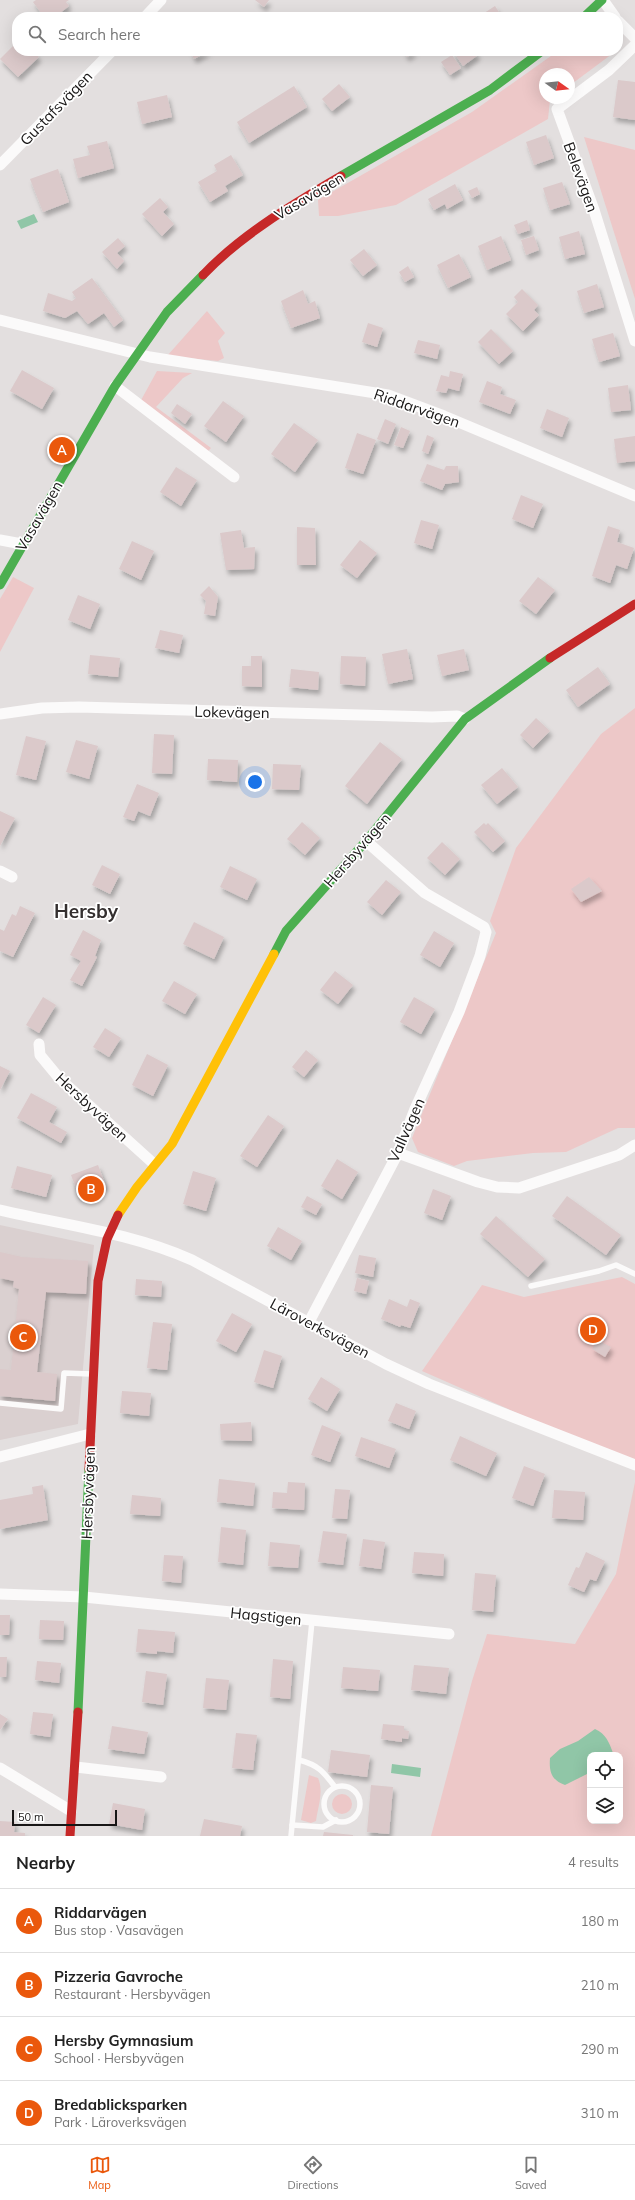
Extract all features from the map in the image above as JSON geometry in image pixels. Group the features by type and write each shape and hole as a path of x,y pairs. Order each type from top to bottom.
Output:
{"street":[{"path":"150,12 161,0"},
{"path":"589,12 602,0 611,12"},
{"path":"623,26 635,38"},
{"name":"Belevägen","path":"635,46 609,70 557,109 594,210 635,341"},
{"name":"Gustafsvägen","path":"0,165 107,56"},
{"name":"Vasavägen","path":"0,585 22,544 115,386 136,354 167,312 220,256 259,226 321,188 422,131 490,90 535,56"},
{"name":"Riddarvägen","path":"0,320 136,354 388,395 444,416 635,496"},
{"path":"115,386 234,477"},
{"path":"0,540 22,544"},
{"name":"Hersbyvägen","path":"70,1836 76,1767 98,1281 102,1255 109,1233 115,1221 154,1164 172,1144 286,931 366,841 465,719 549,659 635,604"},
{"name":"Lokevägen","path":"0,714 42,708 79,707 432,717 449,716 465,719"},
{"name":"Vallvägen","path":"309,1322 398,1152 415,1109 459,1012 480,956 486,932 484,927 425,893 366,841"},
{"path":"0,871 12,878"},
{"name":"Hersbyvägen","path":"40,1044 40,1056 59,1078 154,1164"},
{"path":"398,1152 478,1182 497,1187 519,1188 619,1155 635,1145"},
{"name":"Läroverksvägen","path":"0,1210 109,1233 165,1248 309,1322 386,1364 429,1384 635,1465"},
{"path":"0,1457 90,1434"},
{"name":"Hagstigen","path":"0,1594 84,1597 449,1634"},
{"path":"76,1767 161,1777"},
{"path":"0,1768 71,1811"}],"lane":[{"path":"531,1286 599,1271 616,1265 635,1274"},
{"path":"0,1402 61,1409 64,1373 93,1374"},
{"path":"291,1836 312,1621"},
{"path":"298,1760 314,1764 325,1774 335,1787"},
{"path":"292,1824 323,1827 336,1820 348,1820 353,1818 357,1813 360,1802 355,1792 346,1786 335,1787 326,1795 324,1807 326,1813 336,1820"}],"shaded area":[{"path":"551,56 609,56 575,82 575,68 539,68 539,104 550,104 548,119 396,205 338,216 319,216 318,200 472,112"},
{"path":"584,137 635,150 635,299"},
{"path":"34,214 38,222 21,229 17,221"},
{"path":"207,311 225,333 218,341 224,358 218,361 167,356"},
{"path":"157,371 192,373 183,378 156,407 211,448 206,453 140,402"},
{"path":"13,577 34,588 0,652 0,599"},
{"path":"635,708 635,1128 618,1128 566,1152 533,1153 467,1161 454,1166 418,1152 412,1138 496,933 490,921 516,848 601,734"},
{"path":"0,1225 94,1245 78,1424 0,1440"},
{"path":"622,1277 635,1284 635,1465 422,1371 482,1285 524,1297"},
{"path":"635,1482 635,1836 431,1836 472,1681 487,1634 575,1644 616,1574"},
{"path":"595,1729 602,1733 607,1739 613,1752 587,1752 587,1774 565,1785 554,1778 550,1767 550,1758 560,1749 578,1741"},
{"path":"392,1764 421,1768 420,1777 391,1773"},
{"path":"309,1775 318,1778 320,1783 320,1799 316,1821 311,1823 301,1820"},
{"path":"342,1794 349,1797 352,1804 349,1811 342,1814 335,1811 332,1804 335,1797"}],"building":[{"path":"36,0 69,0 66,2 69,6 61,12 40,12 33,2"},
{"path":"255,0 269,0 264,7"},
{"path":"495,6 499,12 486,12"},
{"path":"12,47 12,56 39,57 18,77 0,59"},
{"path":"192,56 200,56 194,59"},
{"path":"453,56 461,68 450,75 441,62"},
{"path":"456,56 477,56 463,66"},
{"path":"618,80 635,82 635,120 613,117"},
{"path":"339,84 350,97 332,111 322,99"},
{"path":"294,86 307,107 249,143 237,122"},
{"path":"167,95 172,117 142,124 137,102"},
{"path":"546,135 554,158 534,165 526,142"},
{"path":"107,141 114,168 78,178 73,159 90,155 87,146"},
{"path":"231,155 243,175 225,186 228,191 210,202 198,182 217,171 214,165"},
{"path":"58,169 69,202 43,212 30,179"},
{"path":"562,182 570,204 550,210 543,188"},
{"path":"455,184 463,200 447,209 445,204 434,210 428,199"},
{"path":"477,187 480,194 472,198 468,191"},
{"path":"160,198 168,207 163,212 174,224 162,236 142,214"},
{"path":"527,220 530,230 518,234 514,225"},
{"path":"579,231 585,254 565,259 559,237"},
{"path":"501,236 511,260 487,270 478,246"},
{"path":"534,236 539,250 526,255 521,240"},
{"path":"118,238 125,246 117,253 124,261 117,269 102,252"},
{"path":"364,249 377,265 363,276 350,260"},
{"path":"459,254 471,277 448,288 437,265"},
{"path":"408,266 414,277 405,282 399,272"},
{"path":"92,278 123,320 114,327 104,313 88,324 77,311 65,318 43,311 48,293 72,301 76,298 72,292"},
{"path":"597,284 604,307 584,313 577,291"},
{"path":"522,289 538,305 534,310 539,315 523,331 506,314 518,302 514,297"},
{"path":"303,290 308,304 315,301 320,318 291,328 281,301"},
{"path":"368,323 383,328 377,347 362,342"},
{"path":"491,329 513,351 499,364 478,342"},
{"path":"613,333 620,356 599,362 592,339"},
{"path":"418,340 440,345 437,359 414,353"},
{"path":"22,370 54,388 42,409 10,391"},
{"path":"450,371 463,374 459,391 448,388 446,393 436,391 441,375 449,377"},
{"path":"487,381 502,387 500,394 516,400 510,414 479,402"},
{"path":"628,385 631,410 611,412 608,388"},
{"path":"223,401 244,416 226,442 204,426"},
{"path":"177,404 192,414 185,424 171,413"},
{"path":"547,409 569,418 562,437 540,428"},
{"path":"385,419 396,424 388,444 377,439"},
{"path":"294,423 318,440 295,472 271,454"},
{"path":"401,427 410,431 403,448 394,445"},
{"path":"357,433 376,440 363,474 345,468"},
{"path":"427,435 434,438 428,454 422,451"},
{"path":"635,436 635,461 617,463 614,439"},
{"path":"427,464 444,470 446,466 458,466 459,482 445,484 442,490 420,481"},
{"path":"176,467 197,480 181,506 160,492"},
{"path":"521,495 543,504 533,528 512,519"},
{"path":"421,520 439,525 432,549 414,543"},
{"path":"608,526 620,530 617,542 634,548 627,569 616,565 610,583 592,576"},
{"path":"297,527 315,528 316,565 297,565"},
{"path":"241,530 244,548 255,547 254,569 226,570 220,533"},
{"path":"360,540 377,553 357,578 340,565"},
{"path":"132,541 154,551 141,580 119,569"},
{"path":"538,577 555,590 536,614 519,601"},
{"path":"209,586 218,597 215,616 204,614 206,601 200,595"},
{"path":"78,595 100,604 90,629 68,620"},
{"path":"160,630 183,635 179,653 155,648"},
{"path":"407,649 413,679 388,684 382,654"},
{"path":"464,649 469,670 442,676 437,655"},
{"path":"90,655 120,658 118,677 88,674"},
{"path":"251,656 262,656 262,687 242,686 242,666 251,666"},
{"path":"341,656 366,657 365,686 340,684"},
{"path":"598,667 610,684 578,707 566,690"},
{"path":"291,669 319,672 318,690 289,687"},
{"path":"536,718 550,731 533,748 520,735"},
{"path":"154,734 174,735 172,774 152,773"},
{"path":"26,736 46,741 36,780 16,775"},
{"path":"76,740 98,746 89,779 66,772"},
{"path":"380,742 402,759 367,804 345,786"},
{"path":"208,759 238,760 237,782 207,780"},
{"path":"273,764 301,765 299,790 272,789"},
{"path":"502,768 518,787 497,804 481,785"},
{"path":"137,784 159,793 150,816 138,811 134,821 123,817"},
{"path":"0,811 15,818 0,846"},
{"path":"302,822 320,838 305,855 287,839"},
{"path":"484,823 486,825 488,823 505,841 493,852 474,832"},
{"path":"442,842 460,859 445,875 427,858"},
{"path":"102,865 120,874 110,894 92,885"},
{"path":"230,866 257,879 247,900 220,887"},
{"path":"589,877 602,891 581,902 571,889"},
{"path":"386,880 401,892 382,915 367,902"},
{"path":"20,906 35,913 13,957 0,951 0,929 4,931 12,914 16,916"},
{"path":"194,922 224,937 214,959 183,944"},
{"path":"83,930 101,940 95,956 97,957 82,986 70,980 81,961 70,955"},
{"path":"434,931 454,943 440,967 420,955"},
{"path":"335,971 353,985 338,1004 320,990"},
{"path":"174,981 197,994 185,1014 162,1001"},
{"path":"43,997 56,1005 39,1033 26,1025"},
{"path":"414,997 435,1009 421,1034 400,1022"},
{"path":"105,1028 121,1038 109,1057 93,1047"},
{"path":"306,1050 318,1060 304,1077 292,1067"},
{"path":"147,1054 168,1065 153,1096 132,1085"},
{"path":"0,1066 10,1071 0,1090"},
{"path":"31,1093 57,1107 49,1122 67,1132 61,1143 17,1118"},
{"path":"268,1115 284,1126 257,1167 240,1156"},
{"path":"337,1159 358,1172 342,1199 321,1186"},
{"path":"98,1165 106,1186 79,1196 71,1175"},
{"path":"17,1166 52,1175 46,1197 11,1188"},
{"path":"193,1171 216,1178 206,1211 183,1204"},
{"path":"433,1189 451,1196 442,1220 424,1213"},
{"path":"307,1196 322,1204 316,1215 301,1207"},
{"path":"567,1196 621,1235 606,1255 552,1216"},
{"path":"496,1216 545,1259 528,1277 480,1234"},
{"path":"278,1227 302,1241 291,1260 267,1246"},
{"path":"0,1252 22,1257 88,1261 86,1294 46,1292 37,1372 57,1374 55,1401 0,1396 0,1369 11,1370 19,1289 13,1287 14,1281 0,1278"},
{"path":"359,1255 376,1258 373,1277 355,1273"},
{"path":"357,1278 369,1281 366,1294 354,1291"},
{"path":"136,1279 162,1281 161,1297 135,1295"},
{"path":"389,1299 407,1307 410,1299 420,1303 410,1328 401,1325 400,1327 381,1319"},
{"path":"232,1313 252,1324 236,1352 216,1341"},
{"path":"153,1322 172,1324 167,1370 147,1368"},
{"path":"597,1340 611,1347 605,1357 592,1349"},
{"path":"264,1350 282,1356 273,1388 254,1382"},
{"path":"321,1377 340,1389 327,1411 308,1399"},
{"path":"122,1391 151,1393 149,1416 120,1413"},
{"path":"396,1403 416,1411 409,1429 388,1421"},
{"path":"251,1422 252,1441 221,1440 220,1424"},
{"path":"322,1425 341,1433 330,1462 311,1455"},
{"path":"460,1436 497,1453 486,1476 450,1460"},
{"path":"361,1437 396,1449 389,1468 355,1456"},
{"path":"524,1466 545,1474 533,1506 512,1498"},
{"path":"219,1479 255,1483 253,1506 217,1502"},
{"path":"288,1482 305,1483 304,1510 272,1508 273,1492 287,1493"},
{"path":"43,1485 48,1520 0,1529 0,1500 33,1494 32,1487"},
{"path":"335,1489 350,1490 347,1519 332,1518"},
{"path":"554,1490 585,1492 583,1520 552,1518"},
{"path":"132,1495 161,1498 160,1516 130,1514"},
{"path":"221,1527 246,1530 243,1565 218,1562"},
{"path":"323,1531 347,1534 343,1565 318,1562"},
{"path":"363,1539 385,1542 381,1569 359,1566"},
{"path":"270,1542 300,1545 298,1568 268,1566"},
{"path":"414,1552 444,1554 443,1576 412,1573"},
{"path":"586,1552 605,1561 596,1581 590,1579 584,1592 568,1585 576,1567 579,1568"},
{"path":"164,1555 183,1556 181,1583 162,1581"},
{"path":"475,1573 496,1575 493,1612 472,1610"},
{"path":"0,1615 10,1615 9,1635 0,1635"},
{"path":"40,1620 64,1621 63,1640 39,1639"},
{"path":"138,1629 175,1632 173,1653 157,1651 157,1654 136,1652"},
{"path":"0,1657 7,1657 6,1677 0,1677"},
{"path":"273,1659 293,1661 290,1699 270,1697"},
{"path":"37,1661 61,1663 59,1683 35,1680"},
{"path":"414,1665 449,1668 446,1694 411,1690"},
{"path":"343,1667 380,1670 378,1691 341,1688"},
{"path":"146,1671 167,1674 163,1705 142,1702"},
{"path":"206,1678 229,1680 226,1710 203,1708"},
{"path":"33,1712 53,1714 50,1737 30,1734"},
{"path":"0,1714 8,1719 0,1730"},
{"path":"383,1724 404,1726 404,1730 409,1731 408,1739 402,1738 402,1742 381,1739"},
{"path":"112,1726 148,1732 144,1754 108,1749"},
{"path":"236,1733 257,1735 253,1770 232,1768"},
{"path":"331,1750 370,1755 367,1777 328,1772"},
{"path":"371,1785 393,1787 389,1834 367,1832"},
{"path":"113,1803 145,1809 142,1830 109,1824"},
{"path":"204,1819 242,1826 240,1836 200,1836"},
{"path":"0,1821 15,1822 14,1832 25,1833 25,1836 0,1836"},
{"path":"324,1832 353,1835 353,1836 323,1836"}],"traffic: fast":[{"path":"589,12 602,0"},
{"path":"341,176 490,90 535,56"},
{"path":"0,585 115,386 167,312 203,275"},
{"path":"274,954 286,931 366,841 465,719 550,658"},
{"path":"78,1712 89,1469"}],"traffic: slow":[{"path":"118,1215 137,1187 172,1144 274,954"}],"traffic: jam":[{"path":"203,275 218,260 251,233 286,209 341,176"},
{"path":"550,658 635,604"},
{"path":"89,1469 98,1281 107,1239 118,1215"},
{"path":"70,1836 78,1712"}],"place":[{"name":"Riddarvägen","path":"62,450"},
{"name":"Pizzeria Gavroche","path":"91,1189"},
{"name":"Bredablicksparken","path":"593,1330"},
{"name":"Hersby Gymnasium","path":"23,1337"}],"district":[{"name":"Hersby","path":"86,911"}]}
